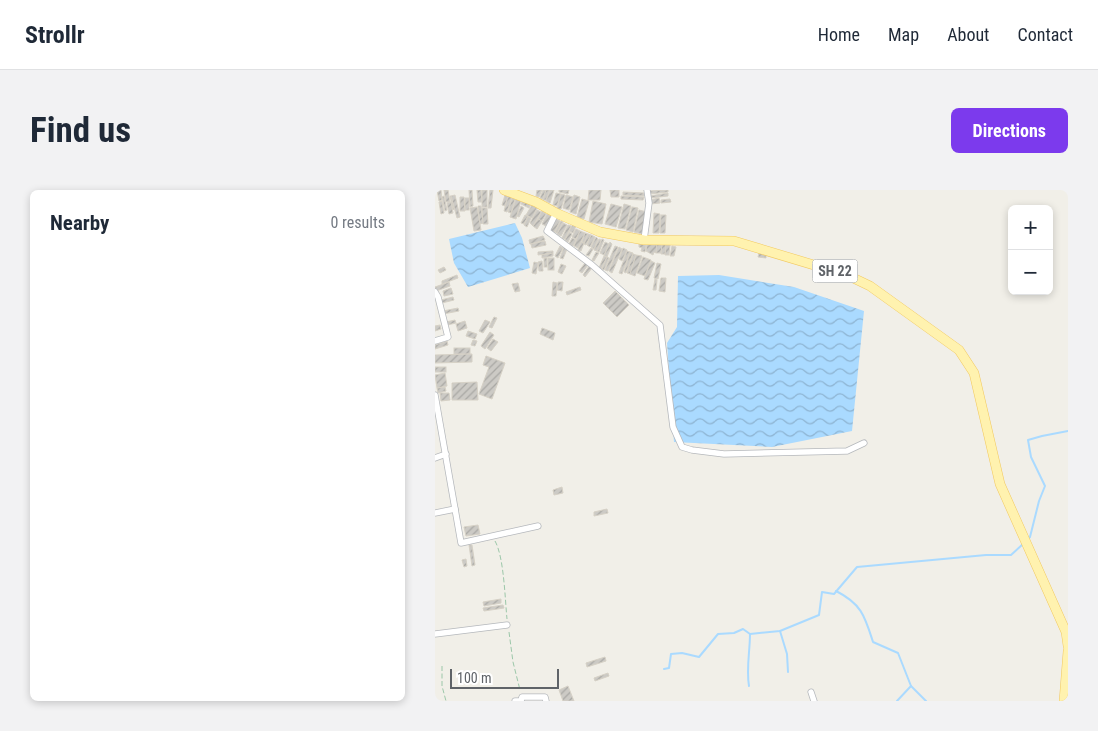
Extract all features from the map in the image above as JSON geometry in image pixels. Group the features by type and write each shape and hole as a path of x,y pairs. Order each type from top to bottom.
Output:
{"main road":[{"name":"SH 22","path":"504,190 536,202 600,232 644,240 734,241 847,275 870,286 959,350 974,373 1000,484 1066,632 1068,646"},
{"path":"1064,701 1068,651"}],"street":[{"path":"644,240 649,203 647,190"},
{"path":"556,213 547,231 592,265 660,325 673,427 683,447 725,454 847,451 864,443"},
{"path":"435,341 448,337 436,296"},
{"path":"435,395 461,543 538,526"},
{"path":"435,458 446,454"},
{"path":"435,513 455,509"},
{"path":"435,634 507,625"},
{"path":"811,692 814,701"},
{"path":"515,701 521,701 522,697 545,696 546,701"}],"path":[{"path":"492,536 498,546 507,625 513,662 522,697"},
{"path":"442,666 442,686 446,701"}],"water":[{"path":"515,223 522,238 530,268 468,287 454,263 449,239"},
{"path":"719,275 794,287 864,311 852,431 772,447 674,442 667,343 677,327 678,276"}],"building":[{"path":"437,190 441,190 442,200 439,201"},
{"path":"444,190 448,190 450,202 446,202"},
{"path":"469,190 472,190 473,206 470,207"},
{"path":"477,190 481,190 482,202 478,202"},
{"path":"482,190 487,190 487,207 482,207"},
{"path":"490,190 493,190 491,208 488,208"},
{"path":"537,190 542,190 539,197 536,196"},
{"path":"543,190 546,190 543,199 540,198"},
{"path":"546,190 550,190 546,200 543,200"},
{"path":"550,190 554,190 550,203 546,201"},
{"path":"559,190 569,190 568,194 559,192"},
{"path":"589,190 601,190 600,200 588,200"},
{"path":"610,190 619,190 619,197 611,197"},
{"path":"668,190 668,192 650,194 649,191"},
{"path":"623,192 644,193 644,196 623,195"},
{"path":"556,193 561,194 557,206 553,205"},
{"path":"668,193 668,196 650,198 650,196"},
{"path":"561,194 565,195 561,209 557,209"},
{"path":"455,195 460,217 457,218 451,196"},
{"path":"505,195 508,196 505,206 502,205"},
{"path":"566,195 573,197 569,210 563,208"},
{"path":"574,195 580,197 576,214 570,212"},
{"path":"444,196 447,210 445,211 442,197"},
{"path":"508,196 512,197 507,212 504,211"},
{"path":"621,196 644,197 643,200 621,199"},
{"path":"460,197 464,197 465,211 460,211"},
{"path":"465,198 469,198 469,210 465,210"},
{"path":"512,198 515,199 511,213 508,212"},
{"path":"659,198 660,203 650,204 650,200"},
{"path":"516,199 521,200 516,219 510,217"},
{"path":"582,199 589,201 584,219 577,217"},
{"path":"670,199 671,202 661,203 661,200"},
{"path":"523,200 531,204 529,208 521,204"},
{"path":"442,201 444,213 441,214 439,202"},
{"path":"593,201 606,204 602,224 589,222"},
{"path":"451,202 453,213 449,214 447,203"},
{"path":"611,204 622,207 616,227 605,224"},
{"path":"624,204 631,206 625,229 618,228"},
{"path":"532,205 537,208 532,218 526,215"},
{"path":"478,206 481,206 483,223 480,224"},
{"path":"521,206 524,208 519,217 517,216"},
{"path":"477,207 481,230 474,231 470,208"},
{"path":"632,207 638,208 633,232 626,230"},
{"path":"482,208 487,208 488,224 483,224"},
{"path":"537,210 541,212 533,226 530,223"},
{"path":"639,210 647,212 643,234 634,232"},
{"path":"542,211 546,214 542,221 538,219"},
{"path":"654,213 660,214 659,233 653,233"},
{"path":"547,214 551,216 546,226 542,224"},
{"path":"525,215 528,216 524,224 521,223"},
{"path":"661,215 666,215 665,233 660,233"},
{"path":"528,217 531,218 527,227 524,225"},
{"path":"538,219 542,221 537,229 533,226"},
{"path":"556,219 560,221 554,233 550,231"},
{"path":"561,221 563,222 557,233 555,232"},
{"path":"563,223 567,225 561,236 557,234"},
{"path":"573,224 576,226 573,233 569,231"},
{"path":"568,225 571,226 565,239 562,238"},
{"path":"576,229 580,231 576,239 572,237"},
{"path":"580,231 585,233 578,248 574,246"},
{"path":"569,232 572,234 568,242 565,240"},
{"path":"585,233 588,234 584,243 582,242"},
{"path":"588,234 591,235 586,245 584,244"},
{"path":"591,235 595,237 590,247 587,245"},
{"path":"543,236 545,240 530,244 529,240"},
{"path":"596,237 598,239 594,249 591,247"},
{"path":"572,238 576,240 573,246 569,244"},
{"path":"599,239 601,240 597,251 594,250"},
{"path":"602,239 604,240 599,252 597,251"},
{"path":"545,241 546,245 532,248 531,244"},
{"path":"581,242 584,243 581,251 578,250"},
{"path":"605,242 609,244 604,255 600,253"},
{"path":"610,242 612,244 607,257 604,256"},
{"path":"647,243 657,244 656,253 654,252 653,255 646,251"},
{"path":"639,244 646,245 645,252 641,251 642,248 639,247"},
{"path":"657,244 662,244 661,253 656,253"},
{"path":"662,244 666,245 665,254 661,254"},
{"path":"666,245 670,245 669,255 665,255"},
{"path":"560,246 563,248 558,258 555,256"},
{"path":"615,246 618,247 608,271 605,270"},
{"path":"672,246 676,247 674,256 670,256"},
{"path":"564,247 567,249 563,259 560,258"},
{"path":"619,247 622,249 612,273 609,271"},
{"path":"591,248 593,249 589,256 586,255"},
{"path":"623,248 627,250 622,261 619,259"},
{"path":"553,251 553,253 538,255 538,252"},
{"path":"627,251 630,252 622,274 619,273"},
{"path":"596,252 599,253 594,261 592,260"},
{"path":"630,252 633,253 626,273 624,272"},
{"path":"553,253 553,256 542,258 542,255"},
{"path":"759,253 766,254 766,258 758,257"},
{"path":"633,254 636,255 630,274 627,273"},
{"path":"636,255 642,256 635,276 630,274"},
{"path":"604,256 607,257 601,269 599,268"},
{"path":"607,257 609,258 604,270 602,269"},
{"path":"643,257 651,260 645,276 637,273"},
{"path":"544,258 547,258 547,267 544,267"},
{"path":"548,258 554,258 554,270 548,270"},
{"path":"542,261 543,271 539,271 538,262"},
{"path":"651,261 655,263 648,280 644,279"},
{"path":"534,262 538,263 536,274 532,273"},
{"path":"585,263 588,265 582,273 579,271"},
{"path":"657,263 661,264 658,279 654,278"},
{"path":"561,264 566,266 562,274 558,272"},
{"path":"589,266 592,268 585,277 583,275"},
{"path":"444,267 446,270 440,273 438,270"},
{"path":"457,275 458,278 442,284 442,281"},
{"path":"661,278 666,278 665,292 659,291"},
{"path":"655,279 657,280 656,290 653,290"},
{"path":"449,282 450,286 436,291 435,287"},
{"path":"553,282 557,283 556,296 552,296"},
{"path":"558,282 563,282 562,291 557,290"},
{"path":"518,283 520,291 515,292 512,284"},
{"path":"580,287 581,290 567,295 566,292"},
{"path":"451,288 453,294 444,296 443,291"},
{"path":"615,291 629,305 617,317 603,303"},
{"path":"453,297 454,300 442,303 441,300"},
{"path":"458,308 459,311 443,314 443,311"},
{"path":"494,317 497,318 492,328 489,327"},
{"path":"455,320 456,323 447,325 446,322"},
{"path":"485,320 490,322 483,333 479,331"},
{"path":"465,321 467,328 458,331 456,324"},
{"path":"440,325 441,329 435,331 435,326"},
{"path":"542,328 555,333 553,340 540,334"},
{"path":"468,331 477,334 475,339 466,336"},
{"path":"490,332 494,335 485,349 481,346"},
{"path":"493,339 498,342 491,351 487,348"},
{"path":"473,340 477,341 475,346 471,345"},
{"path":"447,341 448,345 435,349 435,345"},
{"path":"454,348 470,348 470,354 454,354"},
{"path":"472,354 472,362 435,363 435,355"},
{"path":"486,356 505,363 492,399 479,394 489,367 483,365"},
{"path":"435,367 446,367 446,372 435,372"},
{"path":"445,373 447,386 437,388 435,375"},
{"path":"477,382 478,400 452,400 452,383"},
{"path":"445,387 446,391 438,393 437,388"},
{"path":"440,393 449,393 450,400 441,401"},
{"path":"562,487 563,493 554,495 553,490"},
{"path":"607,509 608,513 594,516 594,512"},
{"path":"478,525 480,534 466,536 464,527"},
{"path":"469,545 472,545 475,565 472,566"},
{"path":"466,559 467,566 464,567 462,560"},
{"path":"501,599 501,603 484,606 483,602"},
{"path":"503,605 504,608 484,611 483,608"},
{"path":"605,657 606,661 587,667 586,663"},
{"path":"608,673 609,676 595,681 594,678"},
{"path":"568,686 574,701 563,701 559,690"}],"waterway":[{"path":"1028,539 1045,486 1031,457 1028,440 1068,431"},
{"path":"664,669 669,668 671,654 682,653 699,657 718,634 734,633 743,629 750,634 780,631 819,615 822,592 834,594 857,567 986,555 1011,555 1023,544"},
{"path":"836,591 857,606 865,618 873,642 898,653 911,686 897,701"},
{"path":"780,631 787,654 788,672"},
{"path":"749,686 750,634"},
{"path":"911,686 926,701"}]}
